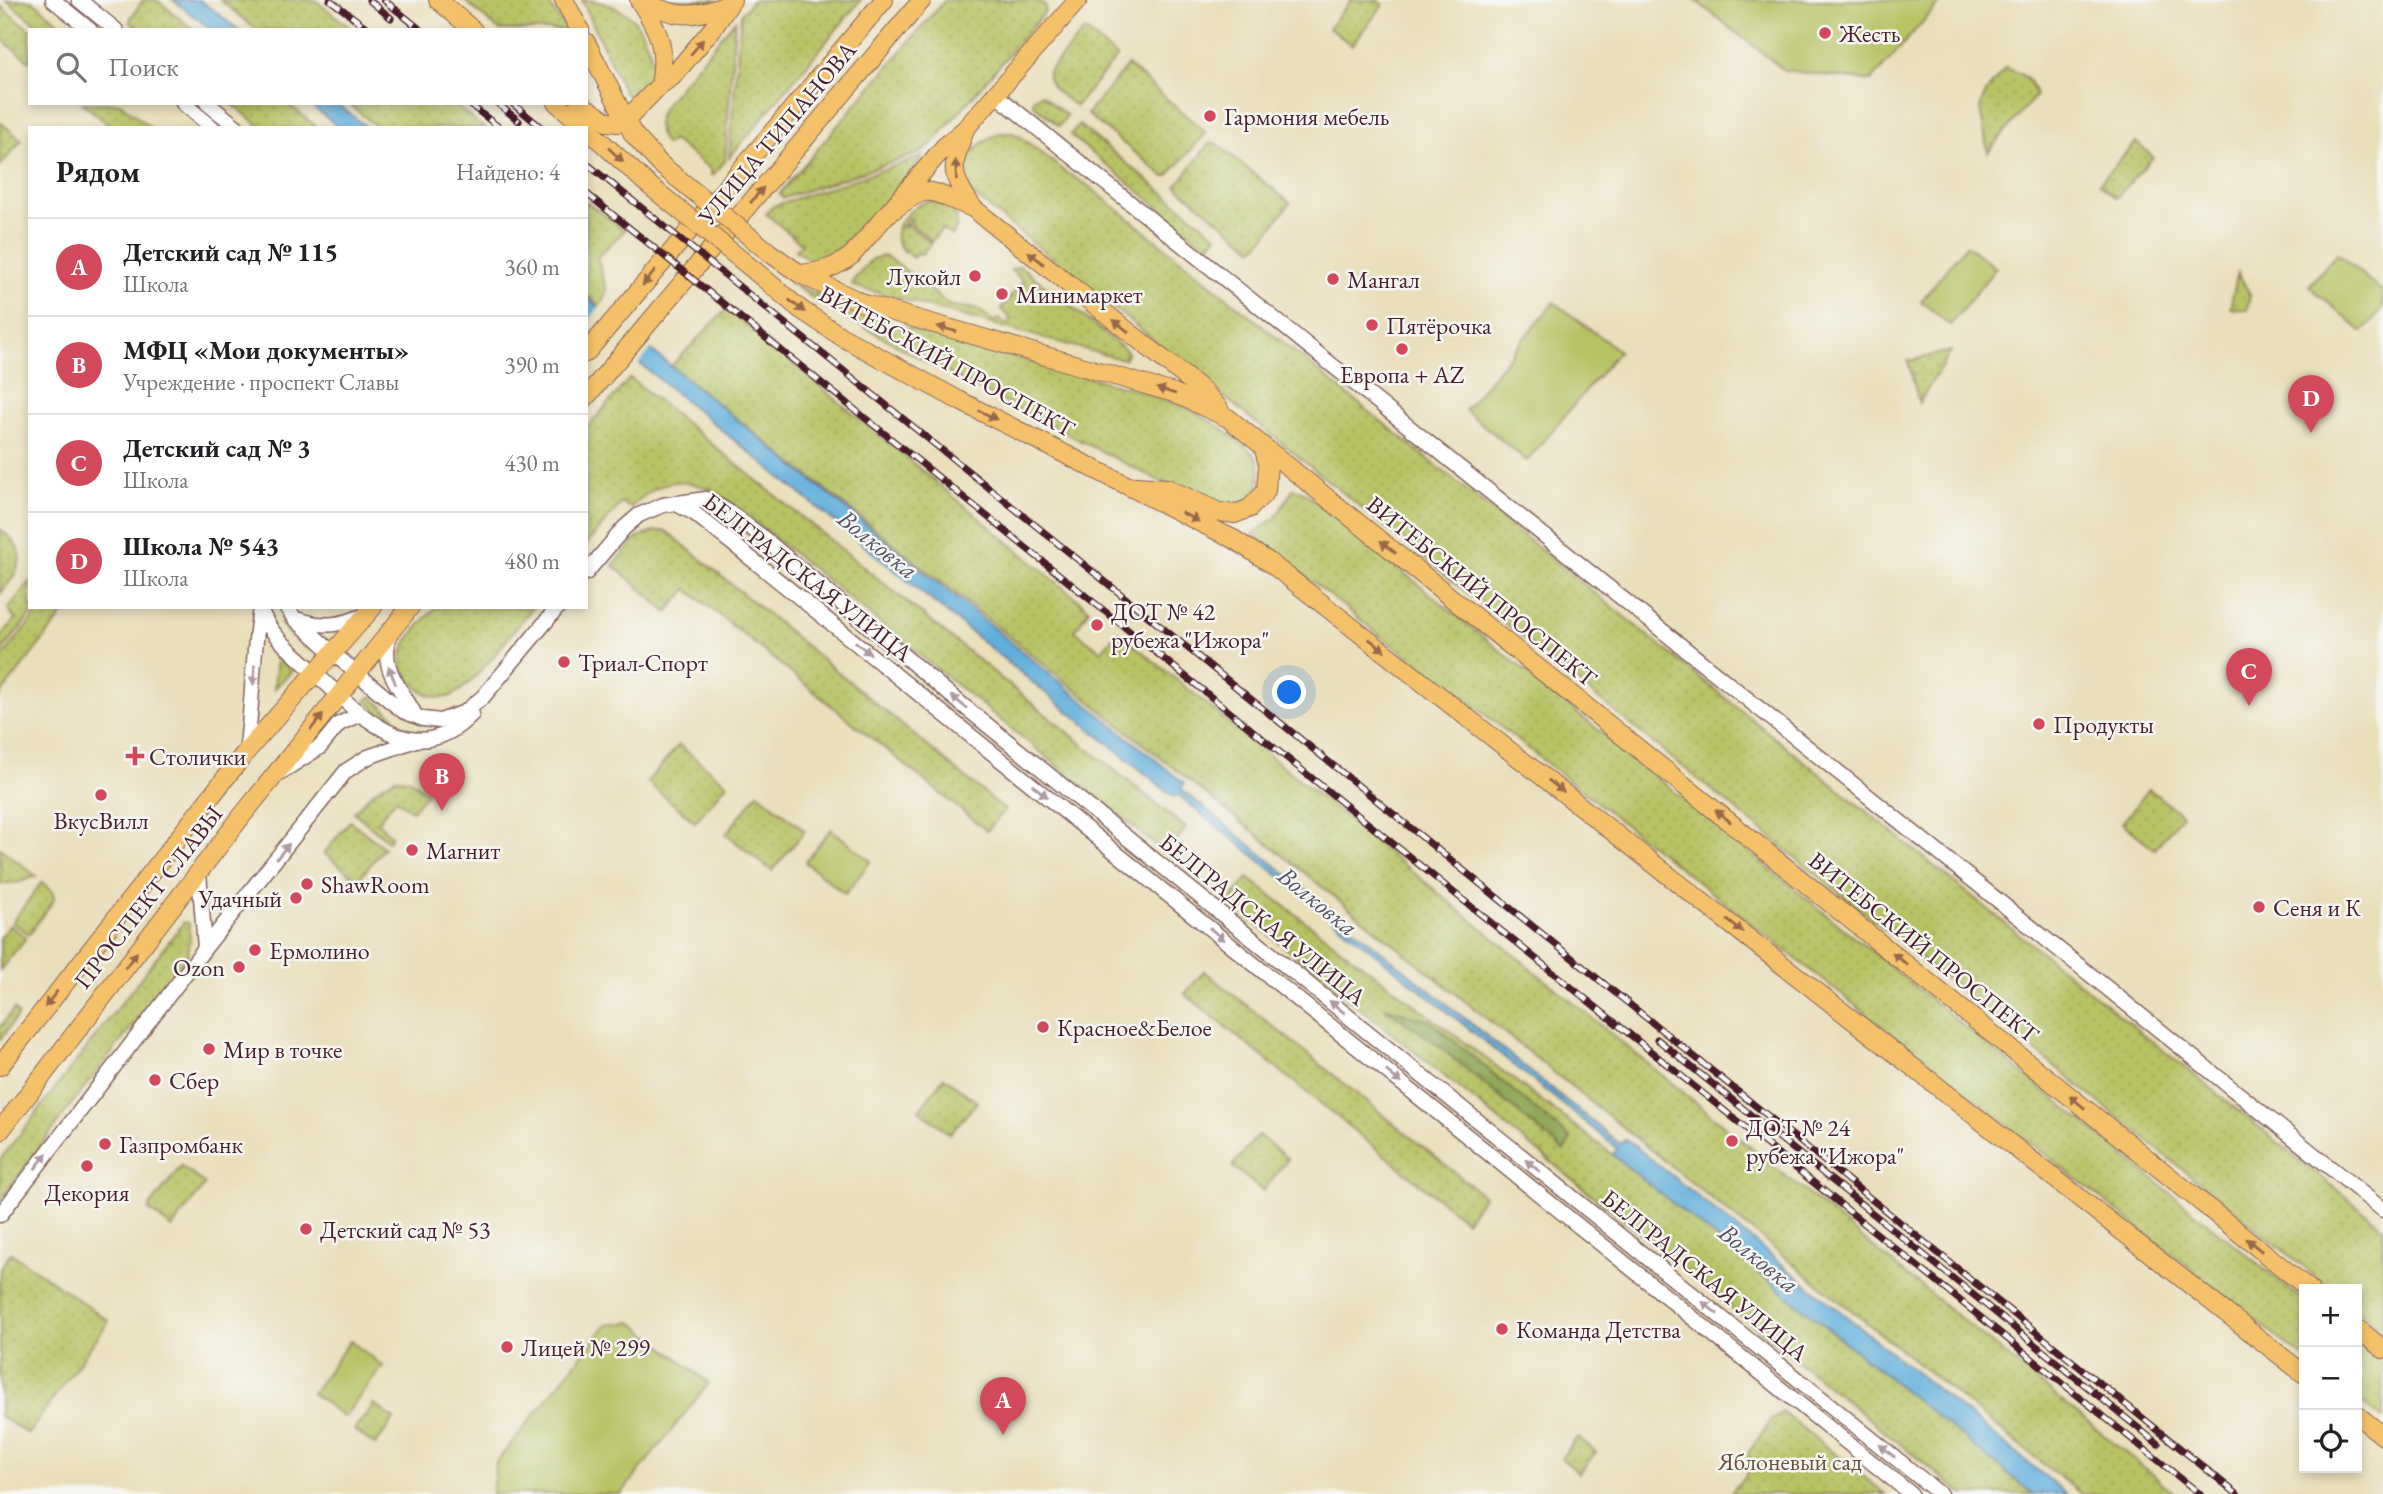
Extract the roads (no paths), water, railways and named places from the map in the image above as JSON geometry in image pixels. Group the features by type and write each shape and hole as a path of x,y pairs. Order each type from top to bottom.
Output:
{"main road":[{"path":"438,0 471,28"},
{"path":"564,0 579,28"},
{"path":"639,0 681,16 705,14 730,2"},
{"path":"639,0 661,42 664,66 660,85"},
{"name":"УЛИЦА ТИПАНОВА","path":"589,351 884,0"},
{"name":"УЛИЦА ТИПАНОВА","path":"588,395 922,0"},
{"path":"800,274 828,270 840,265 852,255 945,146 965,130 1078,0"},
{"path":"582,105 607,122 625,120 660,85 672,77 714,27 730,2"},
{"name":"ВИТЕБСКИЙ ПРОСПЕКТ","path":"588,46 625,120 660,164 800,274 837,293 884,311 1174,393 1228,418 2303,1284"},
{"name":"ВИТЕБСКИЙ ПРОСПЕКТ","path":"559,105 584,126"},
{"name":"ВИТЕБСКИЙ ПРОСПЕКТ","path":"588,130 645,183 800,309 842,337 962,402 1235,540 1269,562 2299,1370"},
{"path":"965,130 955,158 954,172 957,185 973,208 1202,390 1228,418"},
{"path":"888,214 923,191 941,193 954,202 973,208"},
{"path":"1129,486 1167,488 1219,512 1235,514 1250,508 1266,491 1268,464 1263,446"},
{"name":"ПРОСПЕКТ СЛАВЫ","path":"0,1130 271,778 408,609"},
{"name":"ПРОСПЕКТ СЛАВЫ","path":"0,1066 246,753 371,610"},
{"path":"2362,1332 2383,1349"},
{"path":"2362,1419 2383,1436"}],"street":[{"path":"53,0 88,28"},
{"path":"79,0 114,28"},
{"path":"996,95 2383,1210"},
{"path":"185,105 211,126"},
{"path":"209,105 236,126"},
{"name":"БЕЛГРАДСКАЯ УЛИЦА","path":"674,503 706,499 760,535 960,703 1940,1494"},
{"path":"588,571 634,519 647,511 674,503"},
{"name":"БЕЛГРАДСКАЯ УЛИЦА","path":"674,503 694,513 744,552 1911,1494"},
{"path":"246,753 252,714 260,609"},
{"path":"261,609 271,632 338,696 390,733 416,740"},
{"path":"291,613 356,674 409,713 423,719 440,721 465,712 483,697 556,609"},
{"path":"291,613 312,624 337,625 371,610"},
{"path":"390,631 386,647 390,672 409,713"},
{"path":"0,1215 205,948 346,771 368,757 416,740 432,739 446,734 466,720 479,706 483,697"},
{"path":"390,733 397,732 405,724 409,713"},
{"path":"271,778 320,747 339,724 360,714"},
{"path":"199,873 205,948"}],"water":[{"path":"173,0 200,0 236,28 209,28"},
{"path":"311,105 339,105 365,126 337,126"},
{"name":"Волковка","path":"588,299 1184,783 1181,789 1620,1144 1626,1139 2067,1494 2033,1494 1613,1155 1617,1148 1177,794 1174,797 588,322"}],"railway":[{"path":"330,0 367,28"},
{"path":"369,0 391,18"},
{"path":"384,0 419,28"},
{"path":"471,105 497,126"},
{"path":"499,105 519,121"},
{"path":"514,105 540,126"},
{"path":"588,165 2237,1494"},
{"path":"588,195 2200,1494"},
{"path":"1657,1039 2158,1444"}],"place":[{"name":"Жесть","path":"1825,33"},
{"name":"Гармония мебель","path":"1210,116"},
{"name":"Лукойл","path":"975,276"},
{"name":"Мангал","path":"1333,279"},
{"name":"Минимаркет","path":"1002,294"},
{"name":"Пятёрочка","path":"1372,325"},
{"name":"Европа + AZ","path":"1402,349"},
{"name":"Школа № 543","path":"2311,433"},
{"name":"ДОТ № 42 рубежа \"Ижора\"","path":"1097,625"},
{"name":"Триал-Спорт","path":"564,662"},
{"name":"Детский сад № 3","path":"2249,706"},
{"name":"Продукты","path":"2039,724"},
{"name":"Столички","path":"135,756"},
{"name":"ВкусВилл","path":"101,795"},
{"name":"МФЦ «Мои документы»","path":"442,811"},
{"name":"Магнит","path":"412,850"},
{"name":"ShawRoom","path":"307,884"},
{"name":"Удачный","path":"296,898"},
{"name":"Сеня и К","path":"2259,907"},
{"name":"Ермолино","path":"255,950"},
{"name":"Ozon","path":"239,967"},
{"name":"Красное&Белое","path":"1043,1027"},
{"name":"Мир в точке","path":"209,1049"},
{"name":"Сбер","path":"155,1080"},
{"name":"ДОТ № 24 рубежа \"Ижора\"","path":"1732,1141"},
{"name":"Газпромбанк","path":"105,1144"},
{"name":"Декория","path":"87,1166"},
{"name":"Детский сад № 53","path":"306,1229"},
{"name":"Команда Детства","path":"1502,1329"},
{"name":"Лицей № 299","path":"507,1347"},
{"name":"Детский сад № 115","path":"1003,1435"}],"park label":[{"name":"Яблоневый сад","path":"1790,1461"}]}
